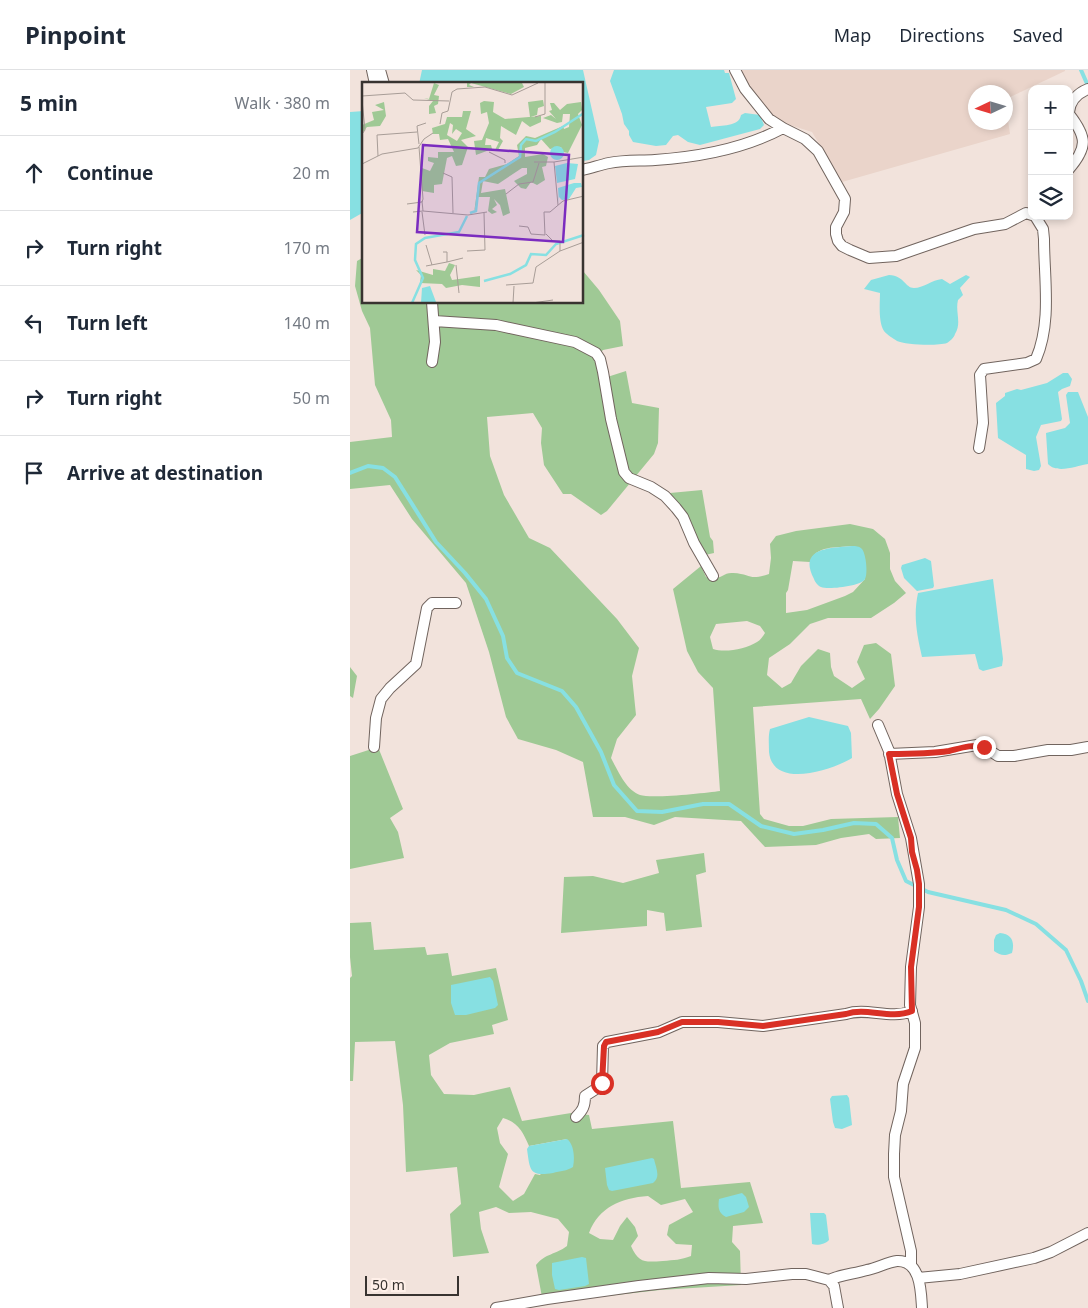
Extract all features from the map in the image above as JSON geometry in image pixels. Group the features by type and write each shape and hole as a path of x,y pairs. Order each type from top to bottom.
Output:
{"street":[{"path":"735,70 745,89 768,119 805,139 818,152 845,199 844,212 836,227 838,241 842,246 869,258 896,256 974,229 1005,224 1026,213 1028,214"},
{"path":"1073,101 1081,92 1088,89"},
{"path":"1073,118 1083,134 1084,142 1082,153 1073,164"},
{"path":"584,169 609,163 655,160 720,151 755,141 783,128"},
{"path":"979,448 983,423 980,375 984,369 1027,363 1036,359 1042,346 1046,313 1044,239 1043,229 1036,220"},
{"path":"432,304 435,342 432,362"},
{"path":"434,321 496,325 575,342 596,353 602,364 611,418 624,472 629,478 651,487 665,496 676,508 683,517 694,543 713,576"},
{"path":"374,747 376,718 381,699 416,664 427,608 432,603 456,603"},
{"path":"878,725 889,754 897,794 911,838 919,884 919,907 911,967 912,1011 915,1022 914,1048 903,1084 901,1112 895,1135 894,1177 911,1251 911,1266 918,1278 922,1308"},
{"path":"889,754 935,752 977,745 998,756 1014,756 1048,750 1088,747"},
{"path":"576,1117 583,1111 585,1096 602,1083 604,1046 606,1042 658,1032 682,1022 718,1022 763,1026 854,1012 903,1015 912,1011"},
{"path":"918,1278 960,1274 1034,1258 1051,1252 1088,1233"},
{"path":"829,1280 898,1261 911,1266"},
{"path":"496,1308 546,1299 709,1278 746,1279 799,1274 818,1276 829,1280 834,1286 838,1308"}],"shaded area":[{"path":"740,70 1065,70 1036,85 1028,85 1028,89 1013,96 1013,85 968,85 968,130 1009,130 1010,134 842,182 812,132 774,120 747,84"}],"green space":[{"path":"362,258 362,304 584,304 584,272 620,321 623,346 603,350 594,359 601,379 626,371 632,403 659,408 658,443 654,454 607,511 601,515 571,494 563,494 544,465 541,443 542,428 533,413 487,417 490,456 504,495 529,538 550,548 617,619 639,648 632,676 636,715 617,739 611,758 623,779 635,793 655,796 720,791 713,688 698,672 687,651 673,589 701,566 706,577 711,578 718,578 729,573 753,577 769,574 770,544 776,536 796,531 850,524 873,529 885,539 890,553 890,569 895,581 906,593 871,618 828,618 810,624 790,644 769,658 767,675 782,688 791,683 801,666 818,649 830,653 834,676 852,688 865,679 857,662 864,645 876,643 891,654 895,686 879,709 870,719 861,699 753,707 760,814 764,819 789,826 803,826 831,819 898,817 900,838 876,839 869,834 841,838 816,845 765,847 741,821 675,817 654,825 625,817 593,817 583,762 556,750 518,739 506,717 489,652 466,583 412,519 390,485 350,489 350,442 392,437 391,420 375,385 370,328 362,311 355,286 357,261","holes":["852,546 865,579 853,592 845,596 807,610 786,613 786,593 793,561 810,562 817,553 827,548","747,621 760,626 765,633 760,640 747,647 723,651 713,649 710,637 716,624"]},
{"path":"702,490 714,553 705,555 671,498 670,493"},
{"path":"350,667 357,676 353,698 350,696"},
{"path":"378,747 403,809 390,818 398,832 404,858 350,869 350,756"},
{"path":"704,853 706,872 696,875 702,927 666,931 664,913 647,910 647,926 561,933 564,877 593,876 623,883 659,873 656,860"},
{"path":"371,922 374,950 425,947 427,955 448,953 452,976 496,968 508,1020 492,1025 494,1034 450,1043 429,1055 431,1075 444,1094 474,1095 510,1087 522,1121 571,1113 589,1115 592,1129 673,1121 681,1188 750,1182 763,1223 733,1226 732,1242 740,1251 741,1285 660,1290 546,1303 542,1297 536,1265 543,1258 567,1246 569,1232 558,1219 531,1212 509,1213 496,1207 479,1212 481,1229 489,1253 453,1257 450,1214 461,1204 457,1167 406,1172 403,1105 395,1041 355,1042 353,1081 350,1081 350,978 352,976 350,923","holes":["503,1118 513,1122 519,1128 529,1146 567,1139 540,1175 535,1174 524,1194 513,1201 499,1187 508,1154 500,1143 497,1128","648,1196 661,1205 685,1199 693,1212 669,1225 667,1235 676,1244 692,1245 691,1256 677,1260 644,1261 640,1259 631,1246 638,1236 635,1227 627,1217 613,1240 600,1239 589,1233 593,1224 605,1210 629,1199"]}],"water":[{"path":"422,70 583,70 599,141 596,155 584,161 584,82 419,82"},
{"path":"614,70 724,70 725,73 729,73 736,99 732,103 706,107 711,127 733,124 745,113 760,115 764,125 760,129 700,145 688,142 678,135 673,136 666,145 656,146 633,142 624,124 610,81"},
{"path":"362,111 362,213 350,220 350,112"},
{"path":"889,275 898,277 914,288 942,279 950,284 966,275 970,277 960,288 963,295 958,300 958,326 952,339 943,344 914,344 897,341 885,332 880,318 880,293 864,289 871,280"},
{"path":"1063,373 1068,373 1072,379 1070,386 1058,392 1062,419 1061,421 1041,425 1036,437 1041,466 1039,470 1034,471 1026,469 1026,455 998,438 996,403 1005,396 1005,393 1047,383"},
{"path":"1068,392 1078,392 1088,417 1088,464 1061,469 1048,464 1046,433 1065,428 1070,423 1066,395"},
{"path":"860,547 863,551 866,568 865,579 858,584 844,587 825,588 819,586 814,580 810,568 810,561 813,555 827,549"},
{"path":"925,558 931,561 934,586 933,588 917,591 904,578 901,568 902,565"},
{"path":"993,579 1003,659 1002,666 983,671 979,669 975,654 922,657 916,618 918,593"},
{"path":"809,717 848,726 851,733 852,758 831,767 804,774 792,774 781,771 773,764 769,752 770,729"},
{"path":"1000,933 1012,939 1012,953 1003,955 994,951 994,940 996,935"},
{"path":"490,977 493,981 498,1005 495,1008 466,1015 455,1015 451,1003 451,985"},
{"path":"847,1095 852,1125 842,1129 835,1128 830,1099 832,1096"},
{"path":"567,1139 571,1144 573,1152 573,1167 545,1174 535,1173 532,1170 527,1149 529,1146"},
{"path":"654,1159 657,1172 657,1178 653,1183 609,1190 605,1168"},
{"path":"742,1193 746,1197 749,1207 744,1212 726,1217 721,1214 719,1199"},
{"path":"810,1213 824,1213 826,1215 829,1240 826,1243 812,1244"},
{"path":"582,1257 586,1258 589,1284 559,1290 555,1289 552,1263"}],"waterway":[{"path":"1081,70 1088,86"},
{"path":"350,473 368,466 383,468 395,477 436,542 486,599 503,636 507,658 517,673 562,691 576,707 601,752 614,785 637,811 662,812 703,804 729,804 761,826 794,834 854,823 876,824 892,838 897,860 906,881 928,892 1006,910 1036,924 1066,950 1088,1001"}],"route":[{"path":"602,1083 604,1046 606,1042 658,1032 682,1022 718,1022 763,1026 780,1025 854,1012 903,1015 912,1011 910,1005 911,967 919,907 919,884 911,838 897,794 889,754 920,754 977,745 984,747"}]}
